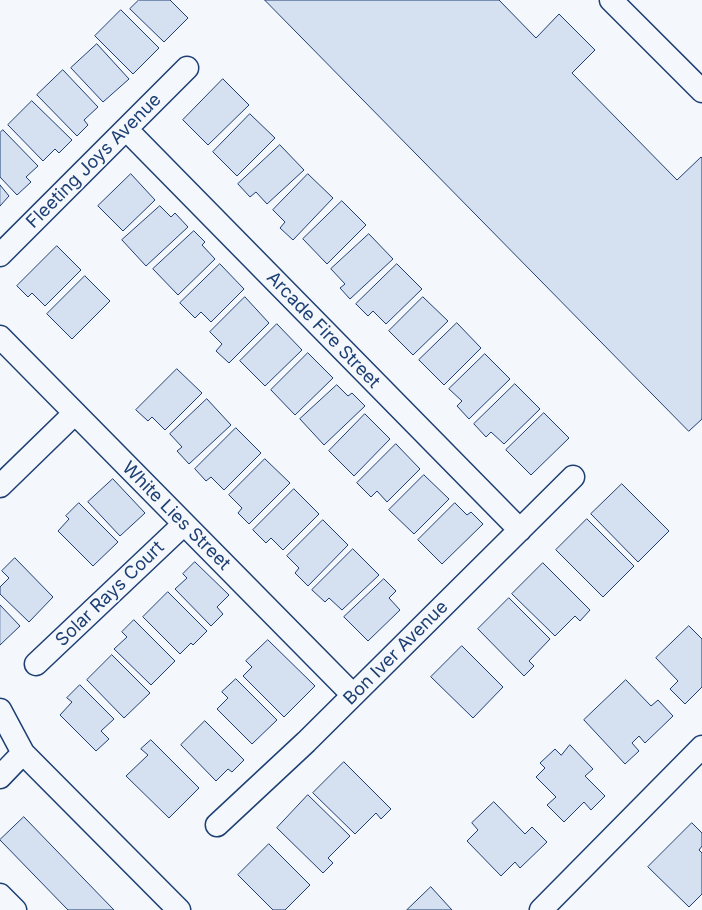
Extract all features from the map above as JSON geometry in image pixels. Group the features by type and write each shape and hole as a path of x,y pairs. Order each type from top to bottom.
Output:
{"street":[{"path":"611,0 702,91"},
{"name":"Fleeting Joys Avenue","path":"0,255 187,68"},
{"name":"Arcade Fire Street","path":"126,129 520,530"},
{"name":"White Lies Street","path":"0,338 353,696"},
{"path":"0,486 75,413"},
{"name":"Bon Iver Avenue","path":"217,825 353,696 573,477"},
{"name":"Solar Rays Court","path":"36,664 184,524"},
{"path":"0,710 23,754 179,910"},
{"path":"0,743 23,754"},
{"path":"0,777 23,754"},
{"path":"541,910 699,756"},
{"path":"0,895 15,910"}],"building":[{"path":"139,0 170,0 188,18 164,42 130,9"},
{"path":"265,0 499,0 536,38 559,14 595,50 572,73 677,180 702,158 702,419 689,431"},
{"path":"121,10 159,48 133,74 95,36"},
{"path":"97,44 129,79 103,102 71,68"},
{"path":"63,70 98,107 84,120 88,125 77,136 37,95"},
{"path":"223,79 249,105 208,145 183,120"},
{"path":"32,101 72,140 59,153 55,149 43,161 8,125"},
{"path":"250,114 275,138 237,176 213,152"},
{"path":"3,130 38,166 26,177 31,182 17,195 0,177 0,133"},
{"path":"280,145 304,170 267,204 256,192 250,197 238,184"},
{"path":"131,174 155,200 123,231 98,206"},
{"path":"308,174 333,198 293,240 280,228 285,222 273,210"},
{"path":"0,185 9,196 0,206"},
{"path":"342,201 366,225 327,264 303,239"},
{"path":"160,206 171,217 175,213 188,227 146,266 122,240"},
{"path":"194,231 205,242 202,245 215,259 178,295 153,269"},
{"path":"369,234 393,259 350,299 340,288 345,284 331,269"},
{"path":"57,246 81,270 45,306 32,293 28,297 17,286"},
{"path":"220,264 244,289 211,322 201,312 195,318 180,303"},
{"path":"397,264 422,289 386,324 373,311 368,316 356,304"},
{"path":"85,276 110,301 72,339 47,314"},
{"path":"245,297 269,323 229,363 216,351 222,344 210,332"},
{"path":"423,297 448,321 413,355 389,331"},
{"path":"457,323 481,348 444,385 419,360"},
{"path":"277,324 302,350 265,386 240,361"},
{"path":"308,353 333,378 295,415 271,390"},
{"path":"485,354 510,379 469,419 457,406 462,401 449,389"},
{"path":"177,369 202,393 165,430 152,417 148,421 136,410"},
{"path":"515,384 540,409 504,444 491,432 486,437 474,424"},
{"path":"337,385 348,396 352,393 365,406 324,445 300,419"},
{"path":"207,399 231,425 189,464 177,451 182,447 170,434"},
{"path":"544,413 569,438 531,475 506,450"},
{"path":"365,414 390,439 354,476 329,451"},
{"path":"236,428 261,453 224,490 211,477 206,481 195,469"},
{"path":"396,444 420,469 387,502 377,491 371,497 357,483"},
{"path":"265,459 290,483 249,524 238,513 242,508 229,495"},
{"path":"424,475 449,499 414,534 389,510"},
{"path":"113,479 145,513 120,536 88,502"},
{"path":"622,484 669,531 638,562 591,514"},
{"path":"294,489 319,514 283,550 271,538 266,543 253,530"},
{"path":"79,503 118,542 93,566 58,531 69,519 66,516"},
{"path":"455,503 467,515 471,512 483,524 442,564 418,540"},
{"path":"587,519 634,566 603,597 556,550"},
{"path":"323,520 348,545 308,586 295,573 299,568 287,556"},
{"path":"353,549 379,575 342,610 329,598 325,602 312,590"},
{"path":"15,558 53,597 29,622 0,594 0,587 9,578 2,571"},
{"path":"195,562 229,595 217,607 223,614 211,626 175,589 187,578 183,574"},
{"path":"543,563 590,610 580,621 575,616 555,636 512,594"},
{"path":"384,579 396,591 389,598 400,610 368,641 344,617"},
{"path":"168,592 207,631 193,645 191,643 180,654 143,617"},
{"path":"509,598 550,639 529,661 534,666 524,676 478,629"},
{"path":"0,605 20,626 0,645"},
{"path":"134,620 175,661 151,685 114,649 127,637 122,632"},
{"path":"689,626 702,639 702,687 685,704 670,689 678,681 656,658"},
{"path":"268,640 315,686 284,717 243,676 252,667 246,661"},
{"path":"462,646 503,687 473,718 431,677"},
{"path":"112,655 150,693 124,718 87,680"},
{"path":"236,679 277,720 252,744 217,709 228,698 222,692"},
{"path":"626,680 651,706 658,700 673,716 645,743 639,736 632,743 639,751 625,764 584,720"},
{"path":"80,685 114,719 101,731 109,739 96,751 60,715 72,702 67,698"},
{"path":"205,721 244,760 232,772 228,769 216,781 181,745"},
{"path":"151,740 199,788 169,818 126,776 148,755 141,749"},
{"path":"570,745 593,769 585,776 605,796 591,810 584,802 564,822 547,805 556,797 536,777 545,768 540,763 555,749 561,755"},
{"path":"344,762 391,809 381,819 376,813 355,834 313,793"},
{"path":"308,795 350,836 328,858 333,863 323,873 277,828"},
{"path":"494,802 525,834 532,827 547,842 520,868 515,862 501,876 467,841 478,830 472,823"},
{"path":"24,817 114,910 68,910 0,840"},
{"path":"692,823 702,833 702,846 699,850 702,853 702,894 689,907 648,867"},
{"path":"269,844 310,885 285,910 273,910 238,875"},
{"path":"431,887 452,910 407,910"}]}
